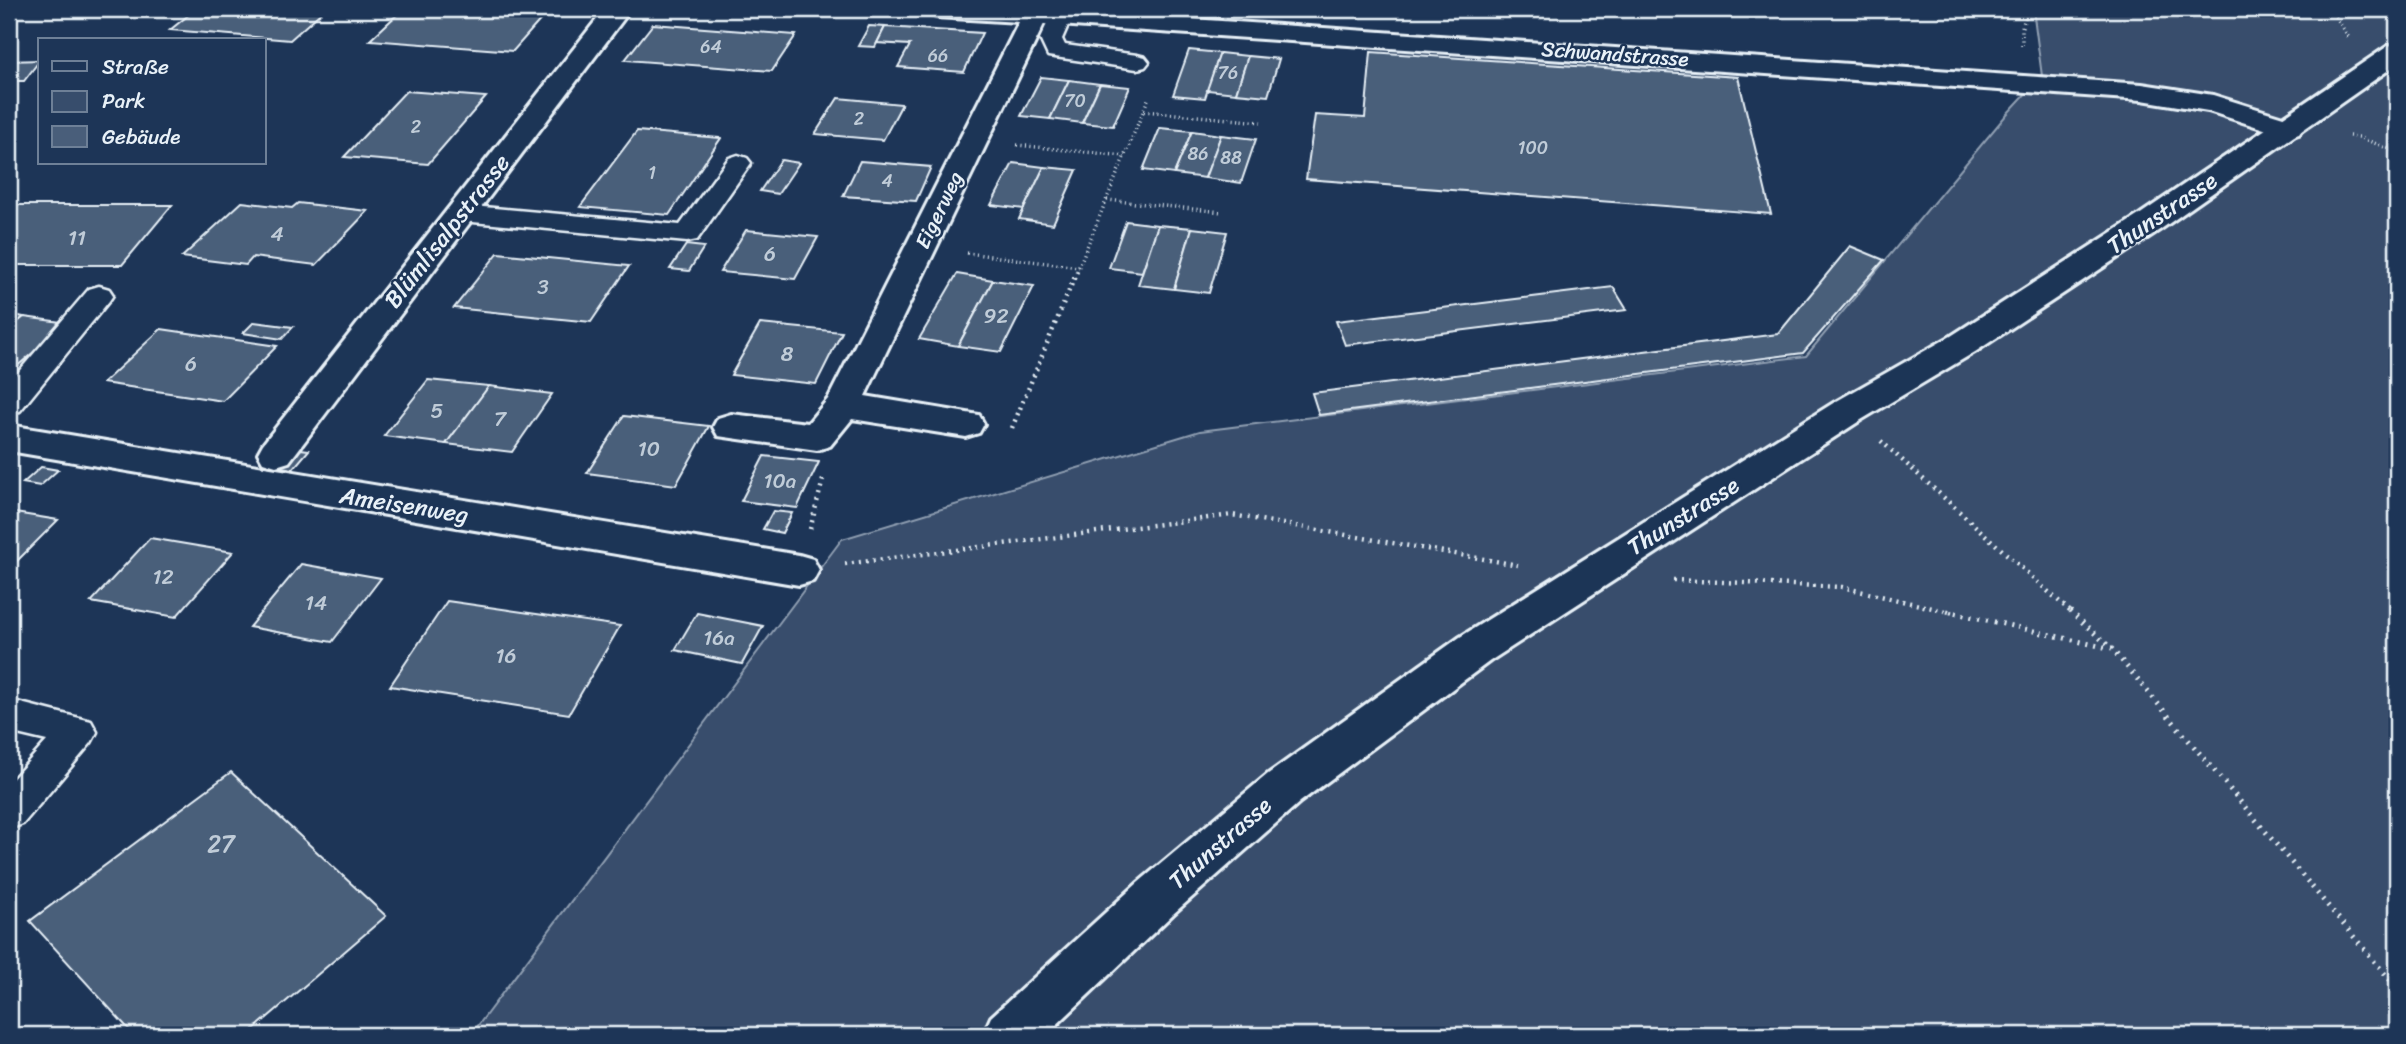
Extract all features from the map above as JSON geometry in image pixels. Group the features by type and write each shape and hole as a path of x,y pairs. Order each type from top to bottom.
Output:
{"street":[{"name":"Blümlisalpstrasse","path":"276,453 618,9"},
{"name":"Schwandstrasse","path":"936,9 2142,92 2213,103 2289,128"},
{"name":"Eigerweg","path":"817,438 842,405 974,140 1049,16"},
{"name":"Thunstrasse","path":"1009,1035 1156,898 1284,788 1475,649 1848,411 1974,337 2289,128 2397,52"},
{"path":"842,405 965,424"},
{"path":"731,427 817,438"},
{"name":"Ameisenweg","path":"9,438 799,570"}],"lane":[{"path":"1049,16 1051,40 1056,51 1137,62"},
{"path":"462,213 687,234 738,163"},
{"path":"9,402 99,295"},
{"path":"9,716 78,732 9,811"}],"path":[{"path":"2331,9 2350,39"},
{"path":"965,424 1011,430 1178,24"},
{"path":"1144,111 1261,122"},
{"path":"974,140 1125,156"},
{"path":"1107,200 1222,212"},
{"path":"921,247 1079,267"},
{"path":"1848,411 2112,649 2397,988"},
{"path":"817,438 831,449 799,570 1232,515 1588,576"},
{"path":"1668,580 1842,587 2112,649"}],"green space":[{"path":"2033,9 2397,9 2397,1035 471,1035 842,539 1200,431 1806,356 2007,114 2042,76"}],"building":[{"path":"196,9 325,9 290,40 170,30"},
{"path":"403,9 543,17 513,51 370,40"},
{"path":"653,24 796,35 772,71 625,60"},
{"path":"869,26 885,27 875,47 858,46"},
{"path":"885,27 982,33 964,72 898,67 910,45 877,43"},
{"path":"1189,50 1220,53 1205,98 1173,95"},
{"path":"1371,52 1738,77 1771,214 1306,179 1315,115 1365,118"},
{"path":"1220,53 1248,56 1236,93 1207,90"},
{"path":"1248,56 1279,59 1268,96 1236,93"},
{"path":"38,60 38,63 24,81 9,81 9,61"},
{"path":"1041,77 1069,80 1050,119 1021,116"},
{"path":"1069,80 1100,84 1082,123 1050,119"},
{"path":"1100,84 1130,87 1113,126 1082,123"},
{"path":"406,91 486,97 428,164 344,157"},
{"path":"838,98 902,104 883,140 815,134"},
{"path":"1160,128 1192,131 1174,174 1143,170"},
{"path":"637,131 721,138 669,215 580,207"},
{"path":"1192,131 1221,135 1205,178 1174,174"},
{"path":"1221,135 1256,139 1241,183 1205,178"},
{"path":"781,160 799,163 778,194 760,191"},
{"path":"860,161 931,167 916,201 843,196"},
{"path":"1013,163 1044,167 1024,209 991,205"},
{"path":"1044,167 1077,170 1053,224 1019,219"},
{"path":"242,202 292,208 298,203 368,211 316,265 253,257 246,265 182,257"},
{"path":"14,205 172,205 122,265 9,265 9,210"},
{"path":"1126,221 1158,225 1142,272 1109,268"},
{"path":"1158,225 1192,228 1174,289 1138,285"},
{"path":"1192,228 1227,232 1209,293 1174,289"},
{"path":"746,230 818,237 795,279 720,272"},
{"path":"686,245 704,247 689,271 670,269"},
{"path":"1850,246 1884,260 1803,353 1319,415 1312,393 1778,334"},
{"path":"498,253 629,266 591,322 454,308"},
{"path":"957,274 993,280 958,346 919,339"},
{"path":"993,280 1034,286 1001,352 958,346"},
{"path":"1613,287 1627,310 1345,345 1336,321"},
{"path":"9,314 24,317 9,329"},
{"path":"24,317 68,323 9,373 9,329"},
{"path":"254,322 293,327 282,339 243,333"},
{"path":"760,324 842,332 816,384 731,375"},
{"path":"161,329 277,346 223,401 103,383"},
{"path":"428,380 489,386 446,444 384,436"},
{"path":"489,386 552,394 512,452 446,444"},
{"path":"624,416 709,426 676,485 587,473"},
{"path":"292,448 309,450 293,469 275,466"},
{"path":"764,456 819,462 797,508 741,501"},
{"path":"41,467 58,470 40,486 23,483"},
{"path":"773,511 792,513 782,533 763,529"},
{"path":"9,512 58,520 9,569"},
{"path":"150,538 233,552 176,617 91,602"},
{"path":"301,564 381,578 332,642 249,627"},
{"path":"447,601 620,626 569,714 390,686"},
{"path":"697,613 763,626 742,664 675,650"},
{"path":"231,772 386,916 247,1035 134,1035 30,921"}]}
